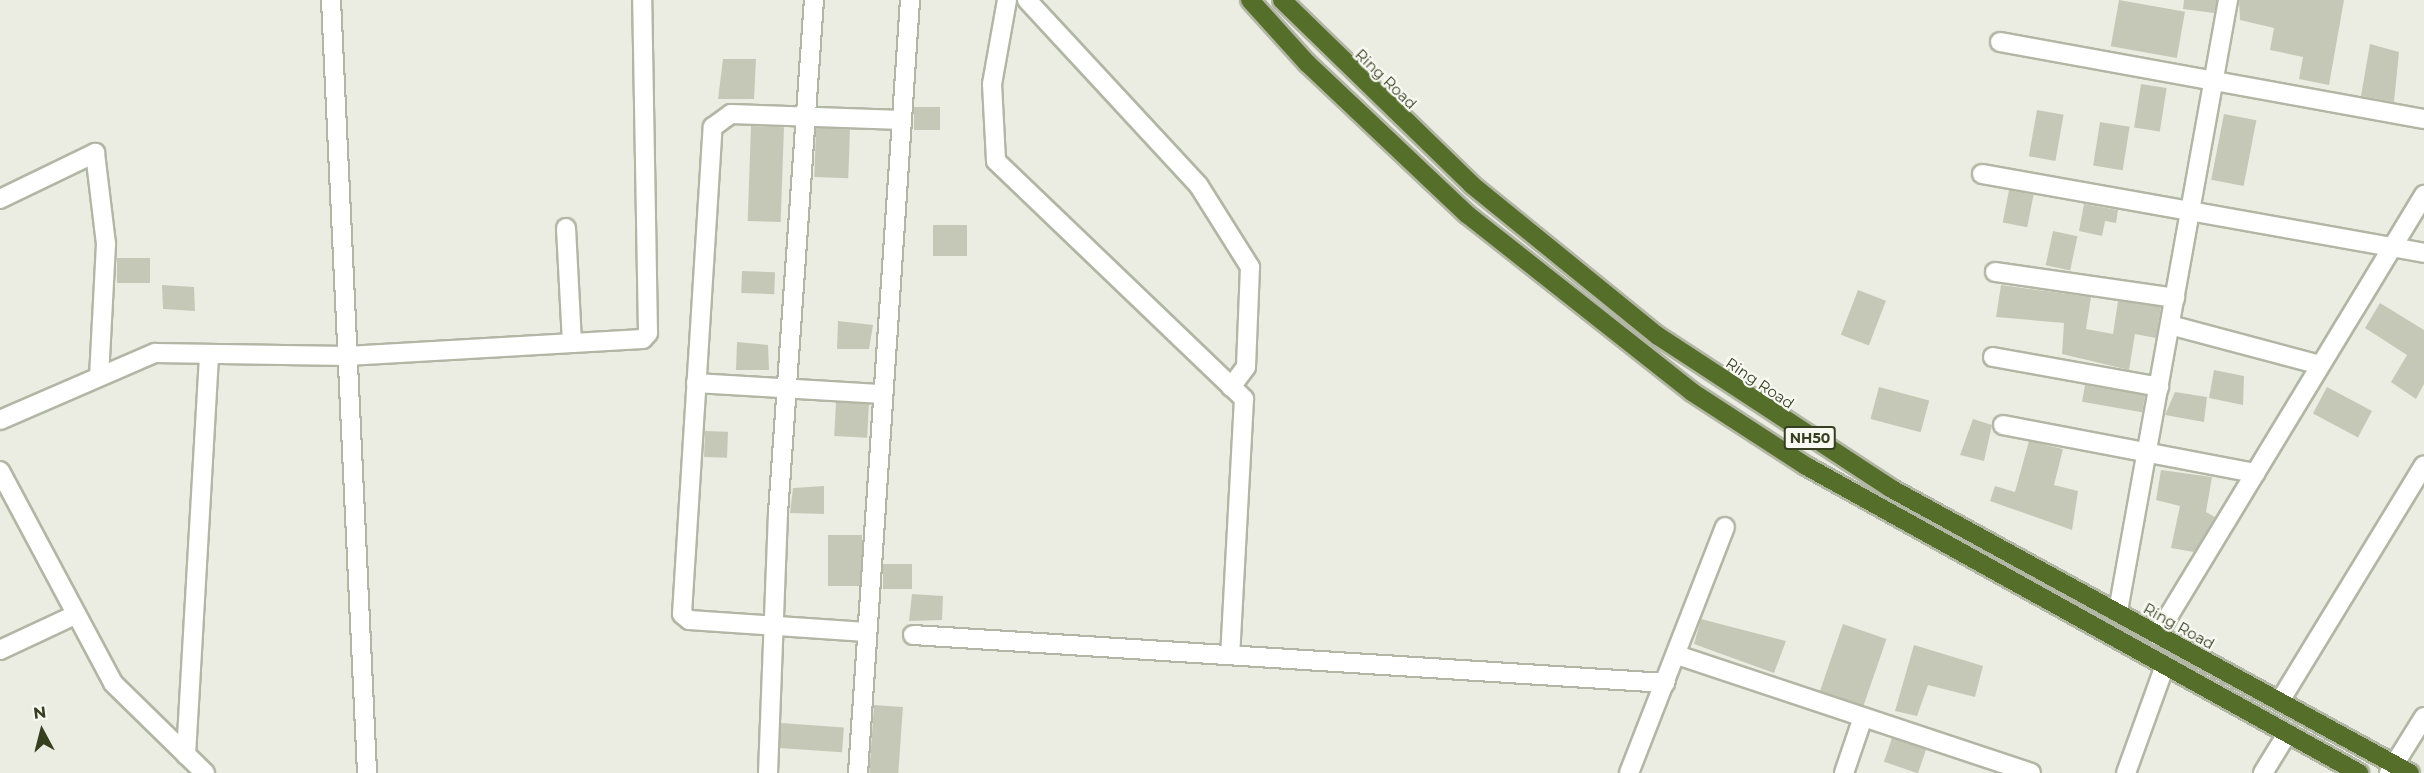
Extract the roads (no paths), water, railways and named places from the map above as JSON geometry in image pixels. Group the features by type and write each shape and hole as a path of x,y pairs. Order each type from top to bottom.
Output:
{"highway":[{"name":"NH50","path":"1250,0 1307,63 1468,215 1692,392 1806,466 2164,668 2359,773"},
{"name":"Ring Road","path":"1282,0 1472,185 1658,336 1890,488 2118,611 2398,770"}],"street":[{"path":"331,0 367,773"},
{"path":"0,420 154,353 209,356 347,356 639,340 648,333 642,0"},
{"path":"768,773 772,626 814,0"},
{"path":"858,773 910,0"},
{"path":"1007,0 992,84 996,161 1244,399 1230,654"},
{"path":"1027,0 1199,186 1250,267 1246,367 1232,387"},
{"path":"2118,611 2228,0"},
{"path":"2000,42 2424,118"},
{"path":"866,632 689,620 682,614 713,126 731,114 902,120"},
{"path":"0,200 95,153 106,244 99,376"},
{"path":"1982,174 2191,207 2424,253"},
{"path":"2157,635 2424,195"},
{"path":"566,228 572,343"},
{"path":"1995,272 2175,298"},
{"path":"2170,325 2320,365"},
{"path":"186,755 209,356"},
{"path":"1993,357 2159,387"},
{"path":"696,383 883,394"},
{"path":"2003,424 2255,473"},
{"path":"2280,701 2424,465"},
{"path":"0,471 113,683 205,773"},
{"path":"1629,773 1725,528"},
{"path":"0,650 75,615"},
{"path":"913,635 1665,684"},
{"path":"1677,655 1862,720 2030,773"},
{"path":"2126,773 2164,668"},
{"path":"2398,770 2424,717"},
{"path":"1844,773 1862,720"},
{"path":"2263,773 2287,734"}]}
